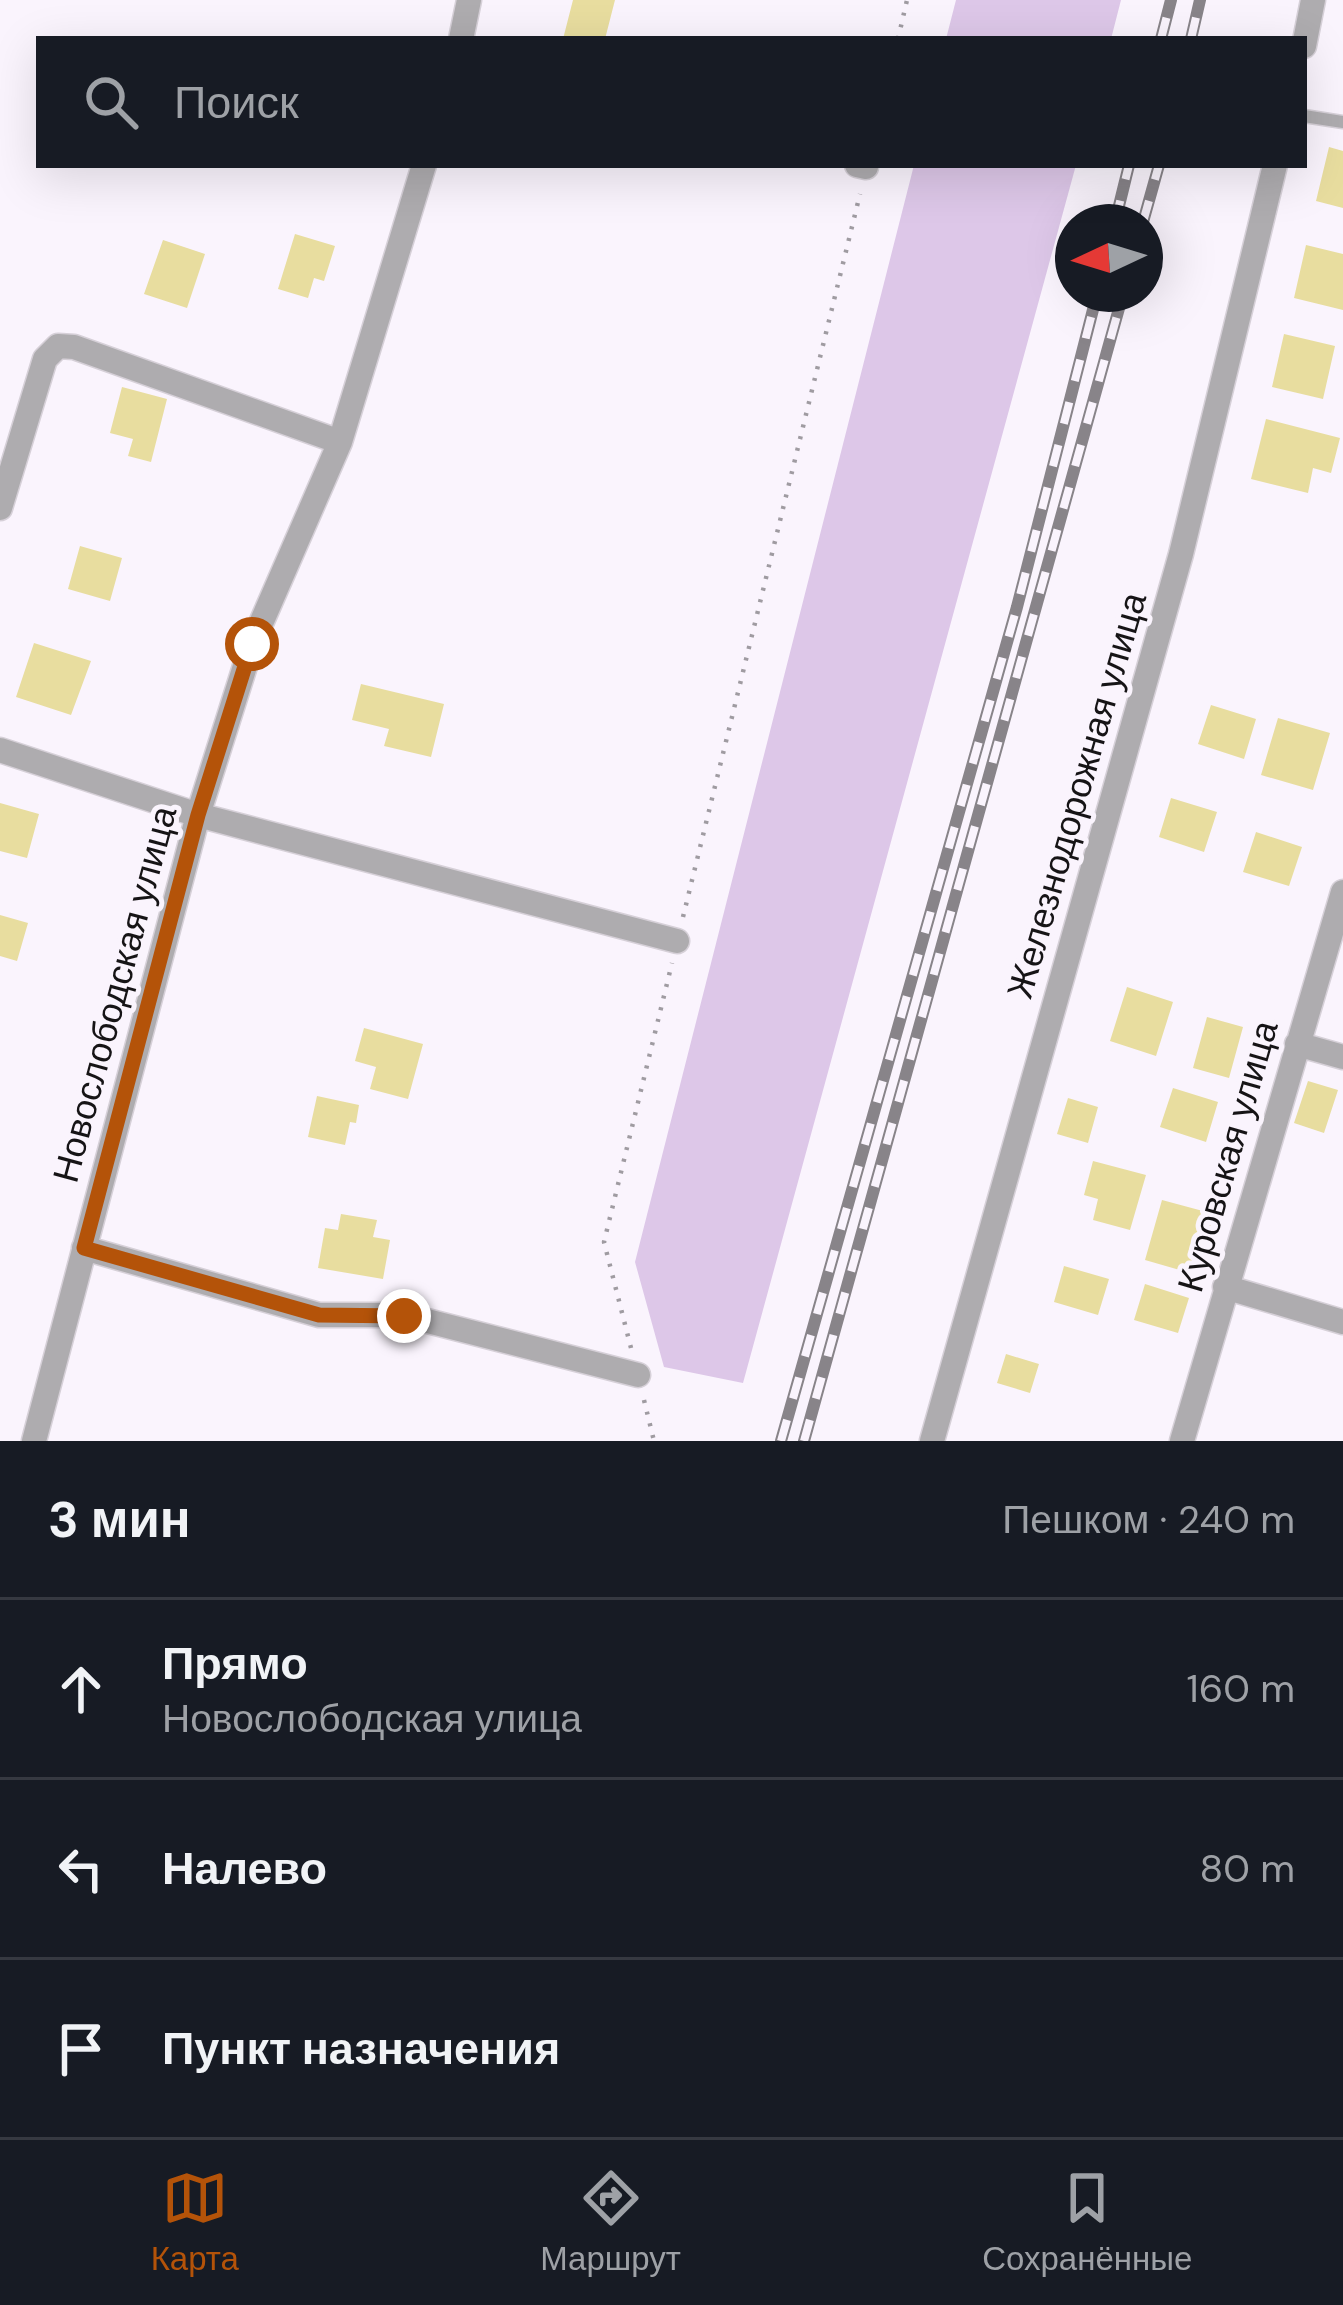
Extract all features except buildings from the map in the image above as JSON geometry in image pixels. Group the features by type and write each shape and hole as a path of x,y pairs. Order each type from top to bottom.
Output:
{"street":[{"path":"461,36 470,0"},
{"path":"1306,36 1313,0"},
{"name":"Новослободская улица","path":"34,1441 198,815 252,644 340,442 423,168"},
{"name":"Железнодорожная улица","path":"932,1441 1180,554 1274,168"},
{"path":"0,508 45,359 58,346 74,346 340,442"},
{"path":"0,750 198,815 677,941"},
{"name":"Куровская улица","path":"1182,1441 1343,892"},
{"path":"1298,1044 1343,1057"},
{"path":"84,1248 319,1315 404,1316 636,1369"},
{"path":"1226,1287 1343,1322"}],"lane":[{"path":"1307,116 1343,122"}],"path":[{"path":"899,36 907,0"},
{"path":"636,1369 604,1242 862,168"}],"shaded area":[{"path":"956,0 1121,0 1112,36 947,36"},
{"path":"913,168 1075,168 1065,204 1055,204 1055,242 743,1383 664,1367 635,1262"}],"railway":[{"path":"1162,36 1171,0"},
{"path":"1192,36 1200,0"},
{"path":"1119,204 1128,168"},
{"path":"1148,204 1158,168"},
{"path":"781,1441 1017,607 1092,312"},
{"path":"804,1441 1118,312"}],"route":[{"path":"252,644 198,815 84,1248 319,1315 404,1316"}]}
